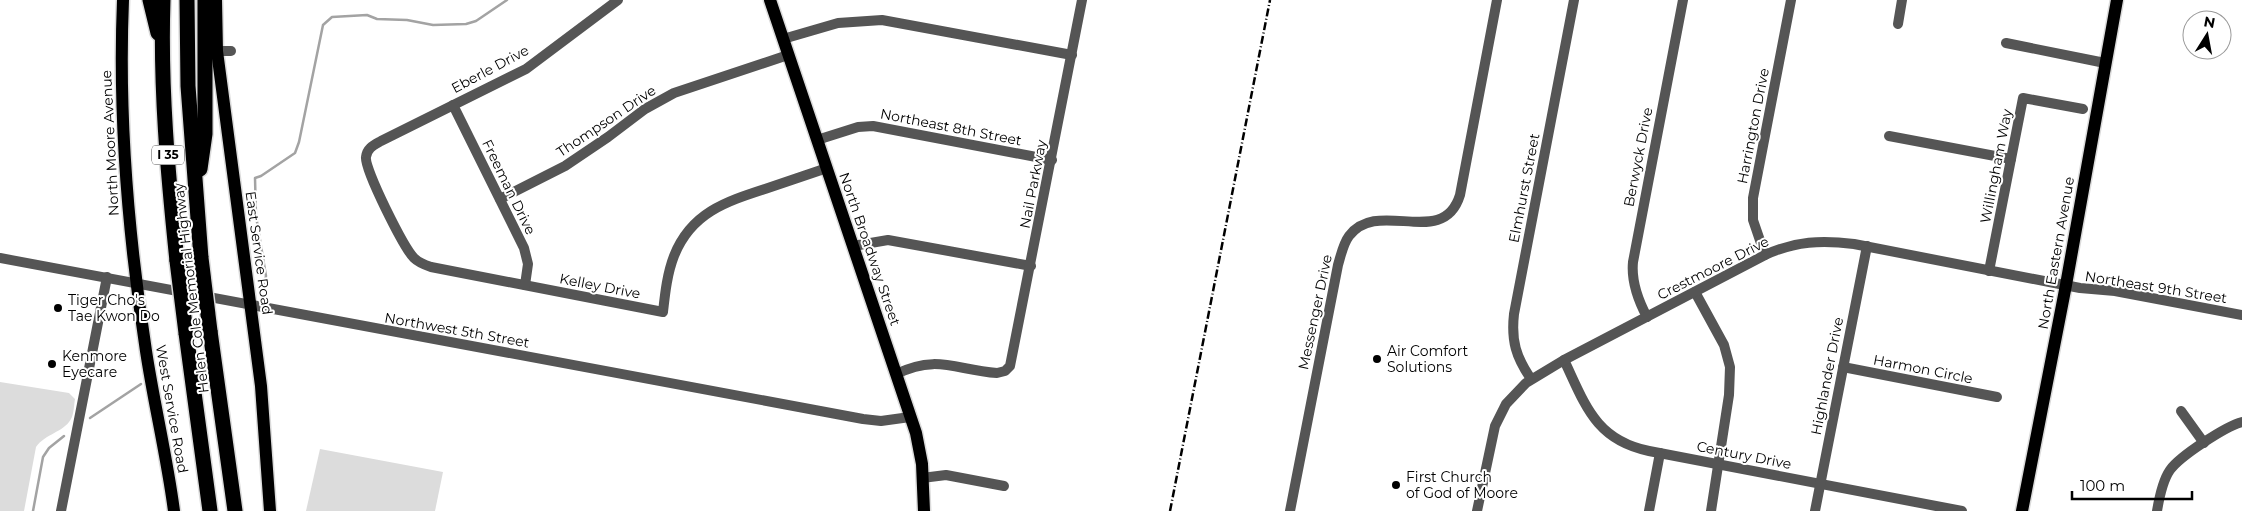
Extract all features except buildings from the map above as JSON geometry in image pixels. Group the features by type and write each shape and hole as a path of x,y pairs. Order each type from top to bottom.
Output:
{"highway":[{"path":"150,0 163,49"},
{"name":"Helen Cole Memorial Highway","path":"163,0 163,49 168,163 177,261 210,511"},
{"name":"Helen Cole Memorial Highway","path":"187,0 188,86 201,258 235,511"},
{"path":"196,200 205,134 205,0"}],"main road":[{"name":"North Moore Avenue","path":"123,0 121,52 123,150 137,283"},
{"name":"East Service Road","path":"216,0 217,51 261,386 270,511"},
{"name":"North Broadway Street","path":"770,0 918,441 924,511"},
{"name":"North Eastern Avenue","path":"2022,511 2066,285 2118,0"},
{"name":"West Service Road","path":"137,283 146,351 174,511"}],"street":[{"name":"Eberle Drive","path":"368,150 375,144 526,69 618,0"},
{"name":"Nail Parkway","path":"896,374 916,365 932,363 990,372 1005,371 1012,361 1082,0"},
{"name":"Messenger Drive","path":"1290,511 1338,265 1345,243 1350,235 1361,225 1374,220 1429,222 1444,216 1456,206 1460,195 1497,0"},
{"name":"Elmhurst Street","path":"1530,379 1522,367 1512,339 1514,314 1574,0"},
{"name":"Berwyck Drive","path":"1648,318 1639,300 1634,281 1633,262 1683,0"},
{"name":"Harrington Drive","path":"1765,255 1753,220 1753,198 1791,0"},
{"path":"1898,24 1902,0"},
{"path":"783,39 838,23 882,20 1072,55"},
{"path":"2006,43 2106,63"},
{"path":"217,51 231,51"},
{"name":"Thompson Drive","path":"500,199 565,166 664,98 699,84 788,55"},
{"name":"Willingham Way","path":"1989,271 2023,98 2083,108"},
{"name":"Freeman Drive","path":"453,105 527,256 525,285"},
{"name":"Northeast 8th Street","path":"818,140 858,127 874,126 1052,160"},
{"path":"1889,136 2011,159"},
{"name":"Kelley Drive","path":"368,150 365,159 369,172 404,243 415,259 431,267 663,312 673,258 684,237 700,218 719,205 827,168"},
{"path":"853,246 888,240 1031,266"},
{"name":"Crestmoore Drive","path":"1478,511 1495,426 1510,398 1530,379 1765,255 1788,245 1808,241 1830,241 1866,246 2066,285"},
{"name":"Highlander Drive","path":"1815,511 1866,246"},
{"name":"Northwest 5th Street","path":"0,258 863,420 881,421 910,417"},
{"path":"61,511 107,277"},
{"name":"Northeast 9th Street","path":"2066,285 2141,296 2242,315"},
{"path":"1694,292 1724,345 1730,367 1729,395 1711,511"},
{"name":"Century Drive","path":"1564,360 1586,406 1606,432 1625,444 1660,453 1962,511"},
{"name":"Harmon Circle","path":"1843,367 1997,397"},
{"path":"2181,411 2204,444"},
{"path":"2157,511 2170,469 2227,428 2242,422"},
{"path":"1649,511 1660,453"},
{"path":"922,478 946,475 1004,486"}],"shaded area":[{"path":"0,382 69,393 75,399 73,414 68,423 44,439 36,447 24,511 0,511"},
{"path":"320,449 443,472 435,511 306,511"}],"waterway":[{"path":"263,288 266,276 256,216 255,178 295,153 299,142 323,25 332,17 367,15 377,19 407,20 433,25 466,24 476,21 507,0"},
{"path":"90,418 141,384"},
{"path":"33,511 43,457 49,448 64,436"}],"railway":[{"path":"1170,511 1270,0"}],"place":[{"name":"Tiger Cho's Tae Kwon Do","path":"58,308"},
{"name":"Air Comfort Solutions","path":"1377,359"},
{"name":"Kenmore Eyecare","path":"52,364"},
{"name":"First Church of God of Moore","path":"1396,485"}]}
